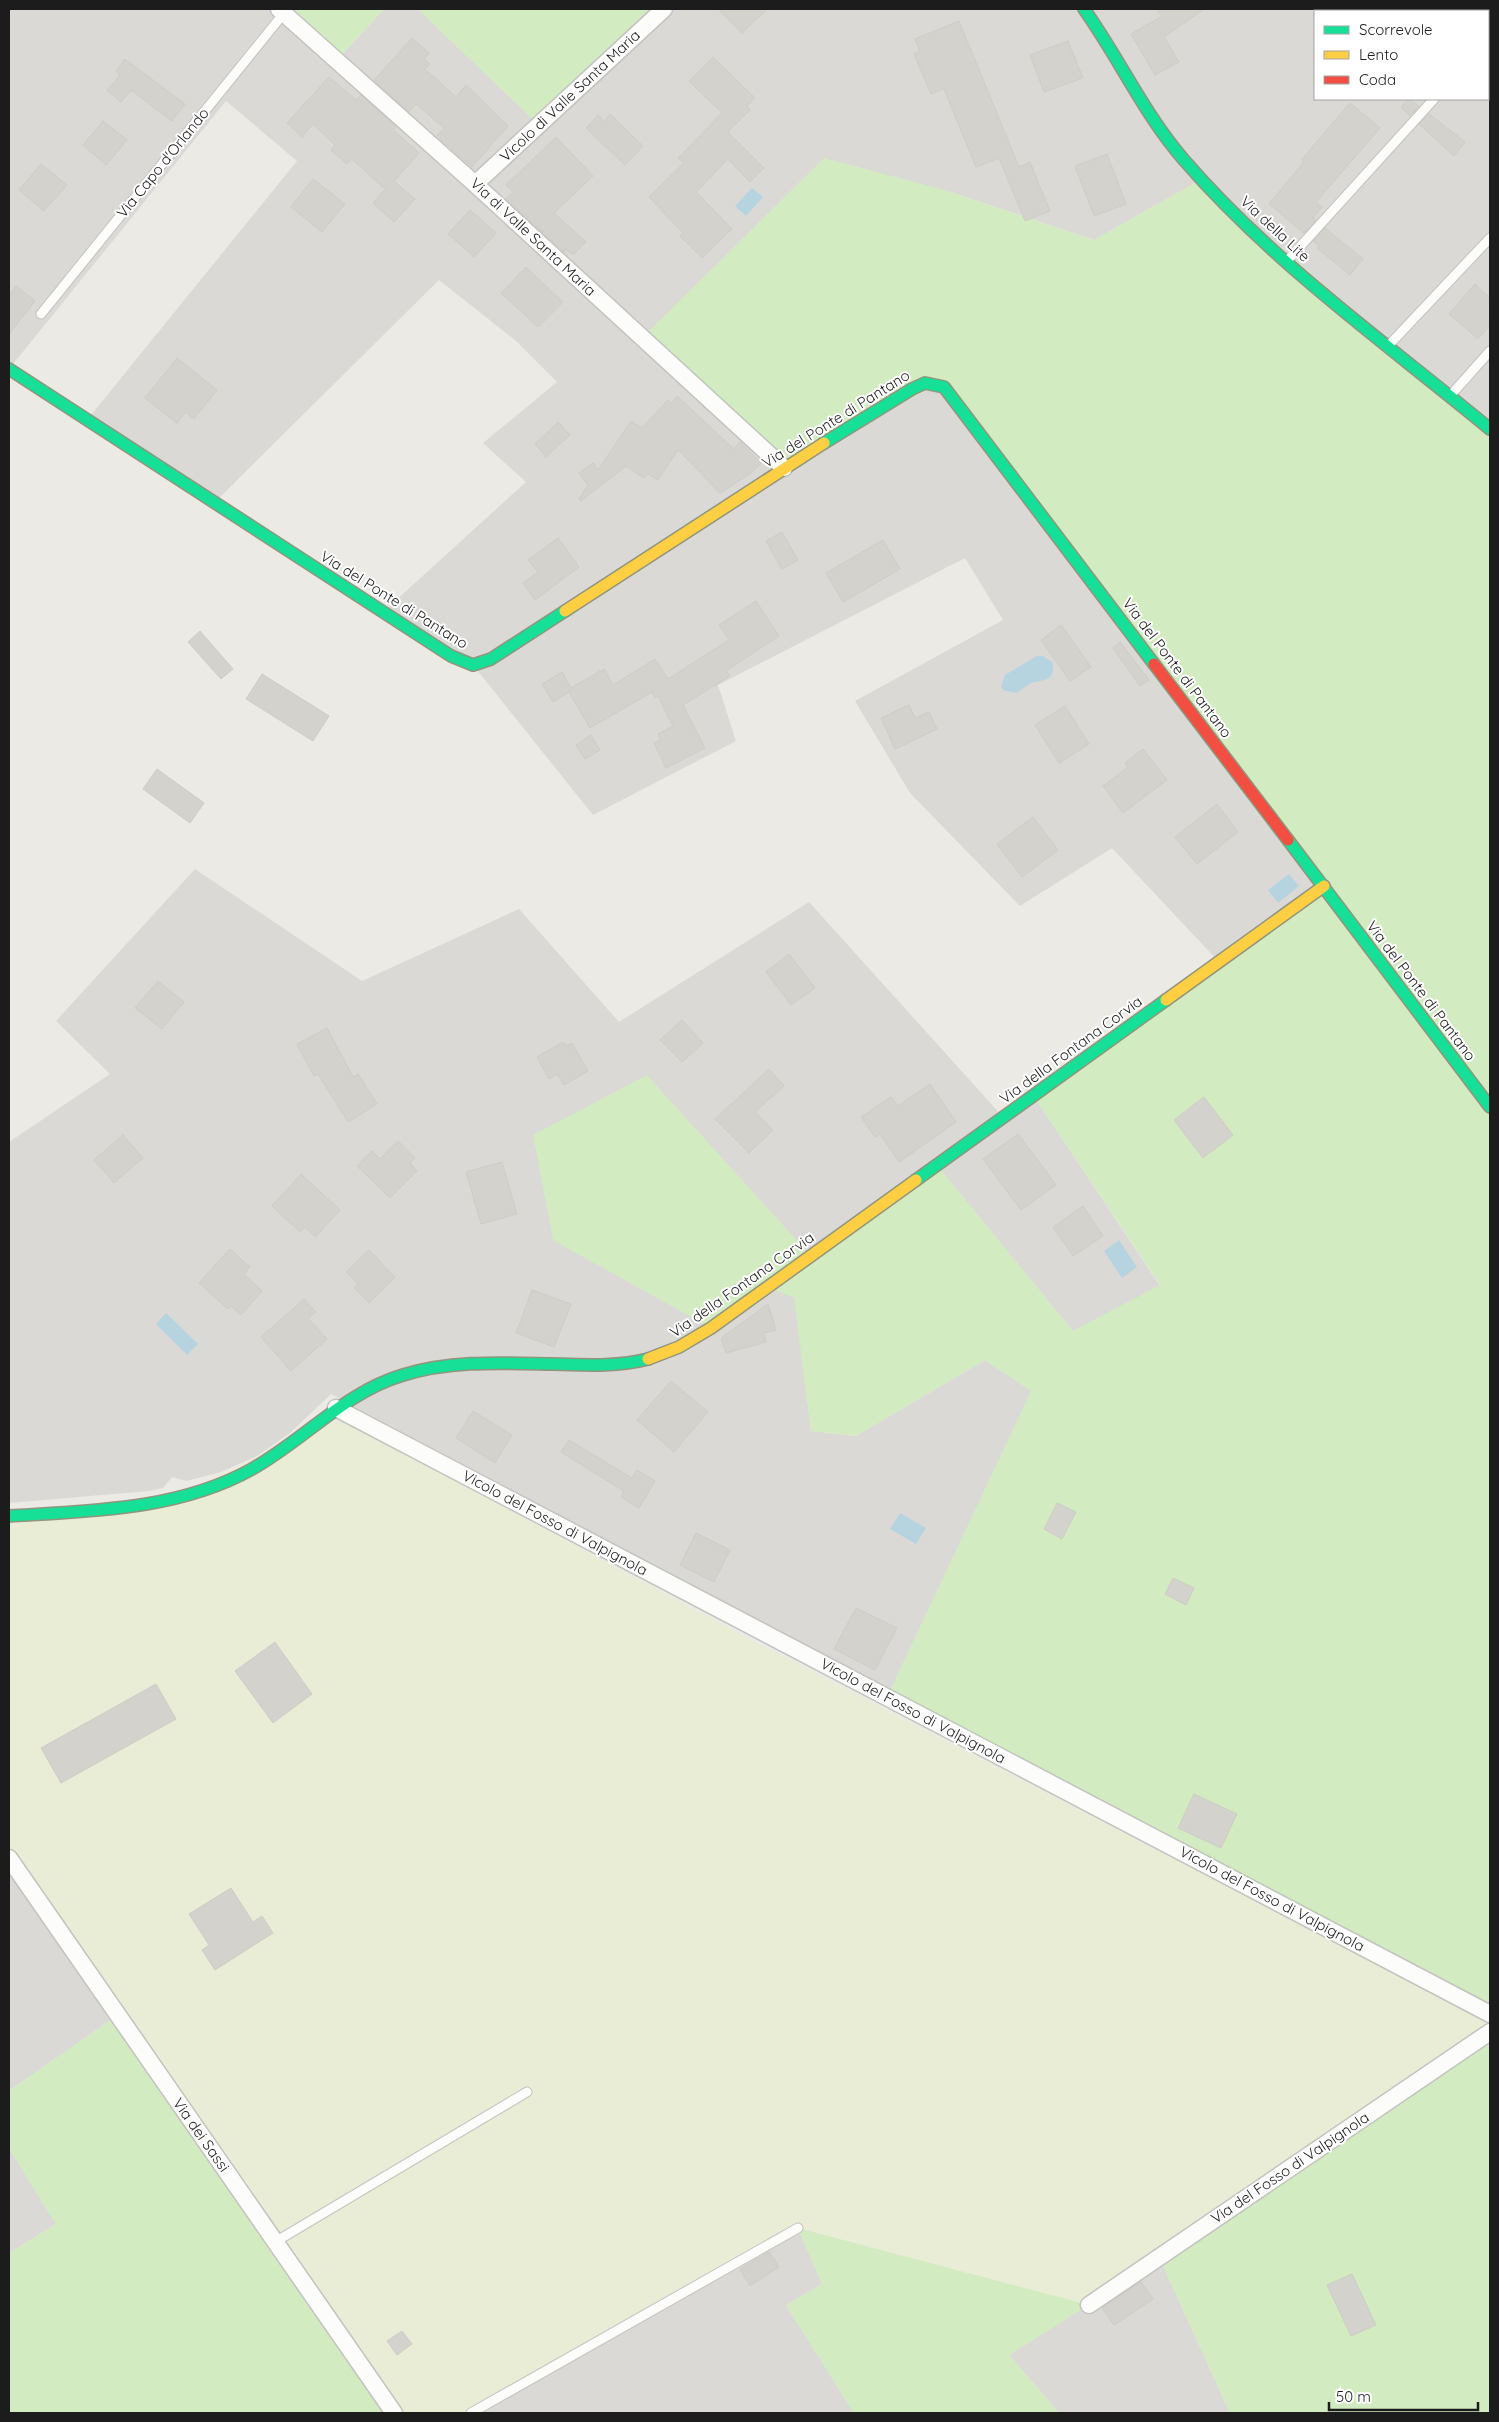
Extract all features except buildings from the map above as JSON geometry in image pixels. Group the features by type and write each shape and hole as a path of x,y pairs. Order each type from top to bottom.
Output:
{"street":[{"name":"Vicolo di Valle Santa Maria","path":"475,184 664,9"},
{"name":"Via della Lite","path":"1084,9 1103,35 1148,112 1173,146 1219,197 1287,261 1490,429"},
{"name":"Via di Valle Santa Maria","path":"282,11 475,184 784,468"},
{"name":"Via del Ponte di Pantano","path":"9,369 451,656 473,665 491,659 784,468 919,385 932,382 944,387 1490,1107"},
{"name":"Via della Fontana Corvia","path":"9,1516 122,1507 199,1491 254,1468 356,1394 377,1384 428,1369 480,1364 621,1364 644,1361 678,1349 711,1328 1324,886"},
{"name":"Vicolo del Fosso di Valpignola","path":"336,1408 1490,2014"},
{"name":"Via dei Sassi","path":"9,1858 394,2413"},
{"name":"Via del Fosso di Valpignola","path":"1089,2305 1490,2032"}],"lane":[{"name":"Via Capo d'Orlando","path":"41,314 282,11"},
{"path":"1287,261 1433,100"},
{"path":"1389,346 1490,238"},
{"path":"1450,396 1490,351"},
{"path":"275,2242 527,2092"},
{"path":"471,2413 798,2228"}],"shaded area":[{"path":"9,9 279,9 338,59 384,9 418,9 539,125 664,9 1490,9 1490,429 1202,179 1094,240 948,191 932,382 1324,886 1219,962 1112,848 1020,906 910,793 855,701 1003,620 965,558 718,685 736,741 593,815 473,665 383,612 526,482 483,443 557,382 516,341 439,280 214,503 87,420 297,161 226,101 9,369"},
{"path":"195,869 362,981 519,909 619,1022 809,902 1003,1117 1031,1092 1160,1286 1073,1331 937,1166 768,1287 795,1298 811,1431 856,1436 985,1360 1032,1391 890,1691 331,1394 290,1433 257,1456 221,1472 186,1481 172,1477 163,1488 149,1491 9,1503 9,1142 110,1074 56,1021"},
{"path":"9,1858 118,2015 9,2091"},
{"path":"9,2148 56,2224 9,2253"},
{"path":"798,2228 822,2284 786,2305 854,2413 471,2413"},
{"path":"1159,2257 1230,2413 1059,2413 1009,2355"}],"green space":[{"path":"279,9 384,9 338,59"},
{"path":"418,9 664,9 539,125"},
{"path":"824,158 948,191 1094,240 1202,179 1490,429 1490,2014 887,1697 1031,1391 985,1360 856,1436 811,1431 794,1298 768,1287 711,1328 553,1240 533,1135 647,1075 811,1256 937,1165 1073,1331 1160,1285 1031,1092 1323,886 938,384 784,468 642,338"},
{"path":"344,1421 766,1648 1482,2018 1484,2025 1480,2032 1077,2302 798,2228 471,2413 394,2413 9,1858 9,1524 153,1509 321,1425"},
{"path":"118,2015 394,2413 9,2413 9,2253 56,2224 9,2148 9,2091"},
{"path":"1490,2032 1490,2413 1230,2413 1159,2257"},
{"path":"798,2228 1089,2305 1009,2355 1059,2413 854,2413 786,2305 822,2284"}],"water":[{"path":"752,188 763,197 746,216 735,206"},
{"path":"1037,656 1043,656 1052,662 1053,672 1049,678 1031,683 1016,693 1003,690 1001,687 1005,675"},
{"path":"1289,874 1299,886 1278,903 1268,890"},
{"path":"1119,1240 1137,1267 1122,1278 1104,1251"},
{"path":"166,1313 198,1344 187,1355 156,1324"},
{"path":"900,1513 926,1528 916,1544 890,1529"}],"traffic: fast":[{"path":"1084,9 1156,124 1184,160 1218,198 1331,301 1490,429"},
{"path":"9,369 451,656 473,665 491,659 565,611"},
{"path":"824,443 912,389 925,383 944,387 1154,664"},
{"path":"1288,840 1490,1107"},
{"path":"916,1180 1166,1000"},
{"path":"9,1516 103,1510 134,1506 165,1501 224,1483 271,1457 362,1393 382,1383 421,1370 478,1364 601,1365 648,1359"}],"traffic: slow":[{"path":"565,611 824,443"},
{"path":"1166,1000 1324,886"},
{"path":"648,1359 679,1347 711,1328 916,1180"}],"traffic: jam":[{"path":"1154,664 1288,840"}]}
